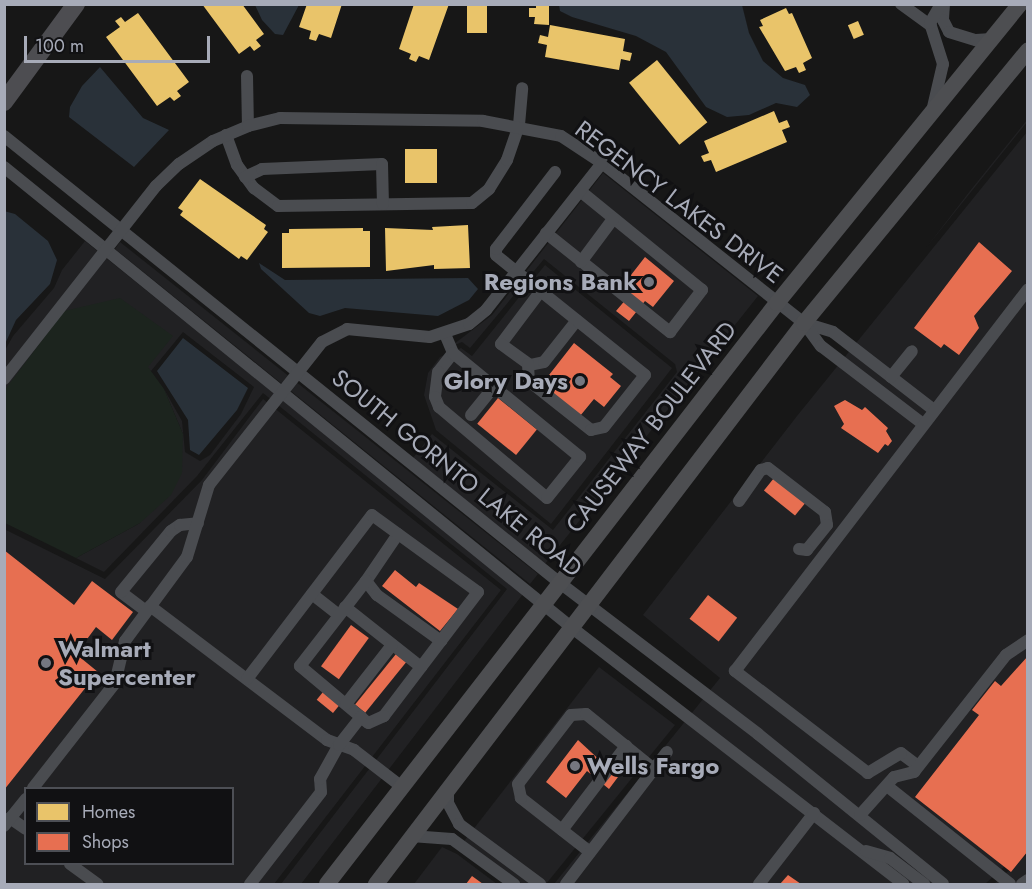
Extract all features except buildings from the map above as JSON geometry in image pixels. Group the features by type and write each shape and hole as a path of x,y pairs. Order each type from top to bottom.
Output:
{"highway":[{"path":"4,102 76,4"}],"main road":[{"name":"CAUSEWAY BOULEVARD","path":"327,885 777,303 1020,5"},
{"path":"376,885 448,786 804,323 1028,50"}],"street":[{"path":"901,4 931,26"},
{"path":"932,113 943,64 931,26 931,18 942,4"},
{"path":"942,4 943,20 949,32 962,38 992,39"},
{"path":"247,76 248,126"},
{"path":"226,135 245,177 254,188 278,206 472,203 489,189 507,160 519,125 522,88"},
{"name":"REGENCY LAKES DRIVE","path":"4,380 121,229 178,164 226,135 248,126 280,118 483,121 519,125 561,136 602,163 804,323"},
{"name":"SOUTH GORNTO LAKE ROAD","path":"4,136 560,583 860,815 943,885"},
{"path":"35,787 115,683 125,641 187,557 198,523 201,503 209,485 322,342 347,329 430,337 445,334 469,324 486,310 602,163"},
{"path":"245,177 262,169 382,164 383,204"},
{"name":"SOUTH GORNTO LAKE ROAD","path":"4,167 571,627 862,850 903,885"},
{"path":"528,364 529,381 585,427 604,427 645,375 500,261 496,249 555,172"},
{"path":"546,234 670,332 702,290 580,190"},
{"path":"581,262 613,219"},
{"path":"918,766 901,753 868,773 735,671 1028,289"},
{"path":"540,292 501,344 528,364 544,362 577,320"},
{"path":"804,323 833,332 934,410"},
{"path":"804,323 821,346 923,424"},
{"path":"445,334 453,353 580,457 547,498 440,407 435,387 438,372 453,353"},
{"path":"891,377 912,351"},
{"path":"471,415 494,387"},
{"path":"739,501 760,470 768,468 825,512 827,525 807,550 799,549"},
{"path":"247,679 372,515 478,592 384,716 368,723 300,666 366,581 398,534"},
{"path":"198,523 180,525 171,531 121,592 247,679 327,740 354,750 402,787"},
{"path":"366,581 377,595 441,641"},
{"path":"312,594 342,611 421,667"},
{"path":"860,815 894,777 914,772 1006,655 1028,640"},
{"path":"346,704 392,645"},
{"path":"590,852 521,798 518,784 571,715 586,714 654,769"},
{"path":"250,885 321,792 320,779 339,745 361,717"},
{"path":"562,830 626,746"},
{"path":"566,885 667,752"},
{"path":"448,786 448,803 459,824 540,885"},
{"path":"887,786 1010,885"},
{"path":"24,801 7,822 24,829"},
{"path":"759,885 814,813"},
{"path":"411,836 452,839 514,885"},
{"path":"862,850 890,858 924,885"},
{"path":"71,865 93,883"},
{"path":"1022,885 1028,880"}],"shaded area":[{"path":"255,5 299,5 283,35 275,34 262,20"},
{"path":"559,5 742,5 749,33 763,61 783,78 805,85 810,95 797,107 776,103 749,115 727,117 706,107 666,52 636,36 572,17 560,11"},
{"path":"100,67 143,118 169,130 134,167 69,117 70,107 82,86"},
{"path":"1027,120 1027,122 926,248 970,191"},
{"path":"1027,132 1027,846 985,884 554,884 720,678 643,615 797,416"},
{"path":"603,173 758,296 545,564 413,458 432,434 553,530 677,372 675,364 544,259 470,348 462,342 450,347 492,315"},
{"path":"4,211 15,214 48,241 57,260 50,284 16,320 5,344"},
{"path":"85,241 523,594 301,884 281,884 507,589 263,393 197,476 104,572 76,558 140,523 183,434 164,389 182,421 185,452 200,461 210,455 241,414 254,387 183,332 151,371 64,311 5,391 4,352 13,336 54,288 62,270"},
{"path":"120,242 538,574 530,584 115,249"},
{"path":"259,263 285,280 468,278 478,289 469,300 438,316 345,308 320,316 309,313 261,269"},
{"path":"545,265 672,368 551,524 436,430 424,395 428,373 440,357 461,348 472,356"},
{"path":"120,298 173,336 148,367 164,389 183,434 182,473 171,495 140,523 76,558 5,523 4,391 64,311"},
{"path":"183,338 248,388 237,410 199,455 190,450 188,420 157,371"},
{"path":"263,399 501,590 274,884 5,884 4,529 105,579 202,480"},
{"path":"599,667 675,725 546,884 506,884 458,849"},
{"path":"442,847 457,854 497,884 414,884"},
{"path":"1027,854 1027,884 994,884"}],"place":[{"name":"Regions Bank","path":"649,282"},
{"name":"Glory Days","path":"580,381"},
{"name":"Walmart Supercenter","path":"46,663"},
{"name":"Wells Fargo","path":"575,766"}]}
